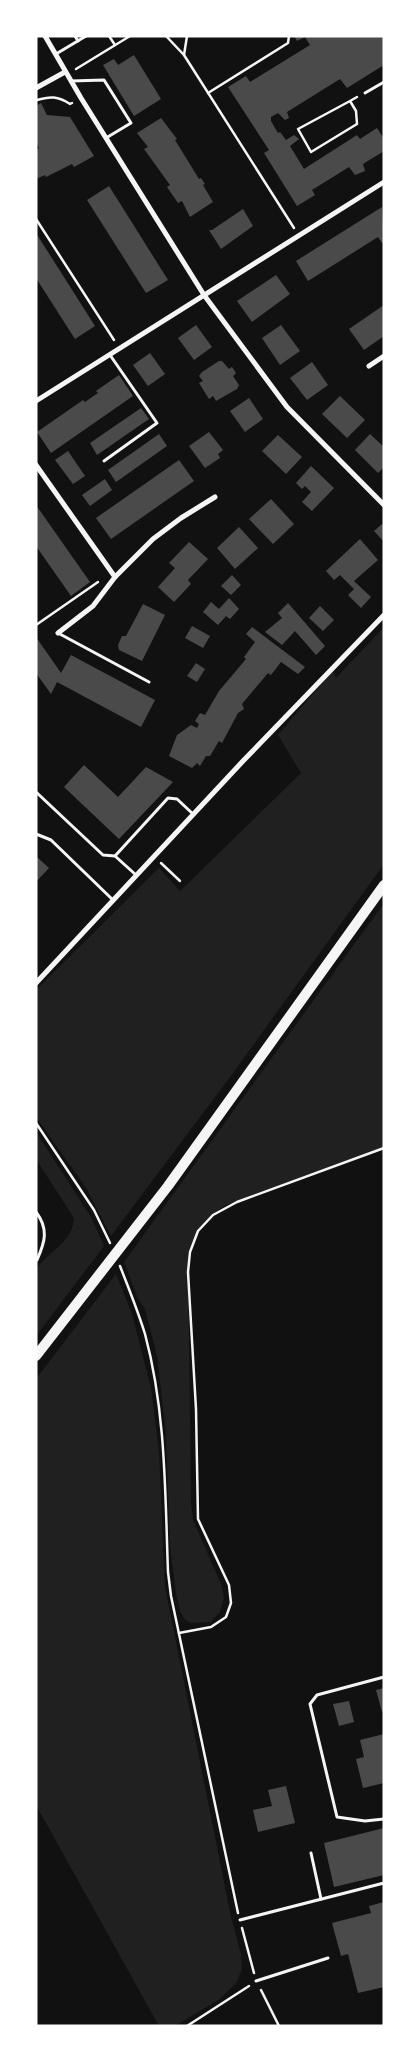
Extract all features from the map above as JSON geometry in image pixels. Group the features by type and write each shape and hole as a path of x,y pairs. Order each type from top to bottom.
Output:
{"main road":[{"path":"36,1356 168,1186 384,885"}],"street":[{"path":"45,36 65,72 204,294 287,407 384,505"},
{"path":"36,88 65,72"},
{"path":"36,401 384,182"},
{"path":"369,366 384,356"},
{"path":"36,465 113,575"},
{"path":"58,634 94,606 113,575 153,540 181,518 215,497"},
{"path":"36,982 243,761 384,615"}],"lane":[{"path":"75,36 78,41"},
{"path":"55,54 86,36"},
{"path":"71,81 104,80 131,123 106,138"},
{"path":"365,93 384,82"},
{"path":"104,461 157,423 109,354"},
{"path":"58,634 149,682"},
{"path":"36,792 103,855 115,856 136,876"},
{"path":"115,856 168,798 177,799 194,814"},
{"path":"36,834 51,840 113,900"},
{"path":"36,1212 42,1219 46,1238 37,1260"},
{"path":"384,1677 317,1695 310,1704 337,1817 365,1821 384,1819"},
{"path":"311,1853 321,1899"},
{"path":"240,1920 384,1883"},
{"path":"256,1982 328,1958"}],"path":[{"path":"109,36 115,46"},
{"path":"65,72 74,71 130,36"},
{"path":"166,36 184,55 298,236"},
{"path":"184,55 187,36"},
{"path":"208,93 288,43 289,36"},
{"path":"350,101 356,111 357,124 311,152 298,129 350,101 365,93"},
{"path":"36,219 119,348"},
{"path":"36,625 113,575"},
{"path":"154,857 180,881"},
{"path":"36,1123 94,1210"},
{"path":"179,1633 211,1627 226,1617 230,1603 229,1585 198,1519 196,1502 196,1409 188,1272 190,1252 198,1231 213,1215 237,1202 384,1148"},
{"path":"134,1302 145,1334 161,1424 168,1572 179,1633 240,1920 256,1982 279,2026"},
{"path":"187,2026 256,1982"}],"shaded area":[{"path":"384,627 384,864 233,1073 111,1236 86,1188 36,1117 36,990 159,868 180,891 301,773 278,735 333,670 336,678"},
{"path":"384,903 384,1147 224,1206 211,1215 202,1226 188,1252 191,1502 193,1520 221,1584 224,1598 220,1612 211,1622 191,1623 185,1620 180,1611 170,1547 166,1434 157,1356 145,1309 138,1299 124,1262"},
{"path":"36,1132 91,1217 104,1246 36,1336 36,1269 65,1240 73,1226 74,1218 36,1159"},
{"path":"116,1274 132,1314 151,1388 159,1452 165,1587 231,1917 241,1954 242,1969 236,1983 220,1999 175,2026 159,2026 36,1805 36,1379"}],"building":[{"path":"294,36 382,36 384,38 384,65 347,88 340,79 287,112 289,118 285,120 278,113 271,117 271,121 278,133 280,132 286,140 294,135 299,139 290,146 304,169 357,135 360,139 377,128 384,139 384,151 363,164 365,171 355,175 349,167 312,190 315,195 297,206 264,153 269,150 228,87 246,76 250,82 310,45 305,37 297,41"},
{"path":"134,55 161,99 134,116 103,65 114,59 118,65"},
{"path":"41,103 47,115 70,117 94,156 74,167 72,164 46,177 45,175 36,179 36,150 39,148 36,142 36,106"},
{"path":"161,118 177,139 175,140 199,179 201,178 205,184 203,185 213,202 190,217 182,201 178,203 167,187 170,185 144,149 148,147 137,133"},
{"path":"109,186 168,280 146,293 87,200"},
{"path":"382,207 384,242 382,243 378,237 308,281 296,261"},
{"path":"243,209 253,226 221,249 209,230 212,230"},
{"path":"36,233 95,326 75,339 36,278"},
{"path":"276,275 290,294 252,322 237,301"},
{"path":"384,305 384,336 364,350 349,329"},
{"path":"196,325 212,347 194,360 178,338"},
{"path":"281,325 300,351 280,365 262,338"},
{"path":"150,353 165,374 148,386 133,365"},
{"path":"219,361 222,361 229,369 232,367 236,373 233,376 239,385 237,389 216,401 213,396 209,399 199,383 203,381 199,376"},
{"path":"312,362 328,385 307,400 290,378"},
{"path":"119,375 133,396 51,453 37,432 83,400 85,402 98,393 96,391"},
{"path":"340,396 365,420 347,438 322,414"},
{"path":"249,398 263,419 245,432 230,411"},
{"path":"141,408 149,419 97,455 90,443"},
{"path":"209,432 223,450 218,454 220,458 205,468 189,446"},
{"path":"159,434 167,446 116,482 108,470"},
{"path":"370,434 384,447 384,467 378,473 355,450"},
{"path":"278,435 302,457 286,474 262,451"},
{"path":"68,451 85,476 73,484 55,460"},
{"path":"179,460 194,481 111,539 96,518"},
{"path":"311,466 334,488 312,511 302,502 311,492 305,486 302,489 296,483"},
{"path":"105,479 112,490 90,506 82,495"},
{"path":"271,499 294,524 273,544 249,519"},
{"path":"36,505 90,582 71,596 36,546"},
{"path":"382,524 384,526 384,542 374,531"},
{"path":"239,527 258,548 235,569 217,548"},
{"path":"360,539 378,560 354,581 371,597 361,608 348,595 354,589 340,575 334,580 326,571"},
{"path":"189,542 208,559 188,580 191,584 174,602 158,587 175,568 169,563"},
{"path":"232,575 241,585 231,595 221,586"},
{"path":"229,598 239,609 230,619 226,616 218,625 203,612 211,602 219,609"},
{"path":"288,603 325,646 316,655 295,631 282,645 265,632 282,618 278,613"},
{"path":"143,604 165,615 142,661 119,650 118,645 122,636 126,636"},
{"path":"320,606 334,620 323,631 309,618"},
{"path":"192,626 210,636 203,648 185,638"},
{"path":"252,627 305,667 298,674 281,662 271,675 268,673 242,704 244,709 238,713 222,743 219,741 210,756 206,756 200,766 197,763 192,768 169,756 177,735 191,725 197,728 199,724 195,721 200,713 205,715 219,691 246,659 244,657 255,642 246,634"},
{"path":"36,637 61,673 71,655 155,700 141,727 57,682 51,694 36,673"},
{"path":"196,663 205,669 197,682 187,676"},
{"path":"84,765 118,797 146,767 173,782 119,839 64,787"},
{"path":"36,856 49,868 36,882"},
{"path":"384,1688 384,1711 382,1712 376,1690"},
{"path":"349,1701 354,1722 339,1726 333,1704"},
{"path":"384,1734 384,1783 363,1788 356,1759 364,1757 360,1740"},
{"path":"286,1786 295,1823 258,1832 253,1810 272,1806 268,1790"},
{"path":"384,1828 384,1875 334,1887 324,1843"},
{"path":"384,1902 384,1987 358,1993 348,1954 341,1956 332,1923 371,1913 369,1906"}]}
